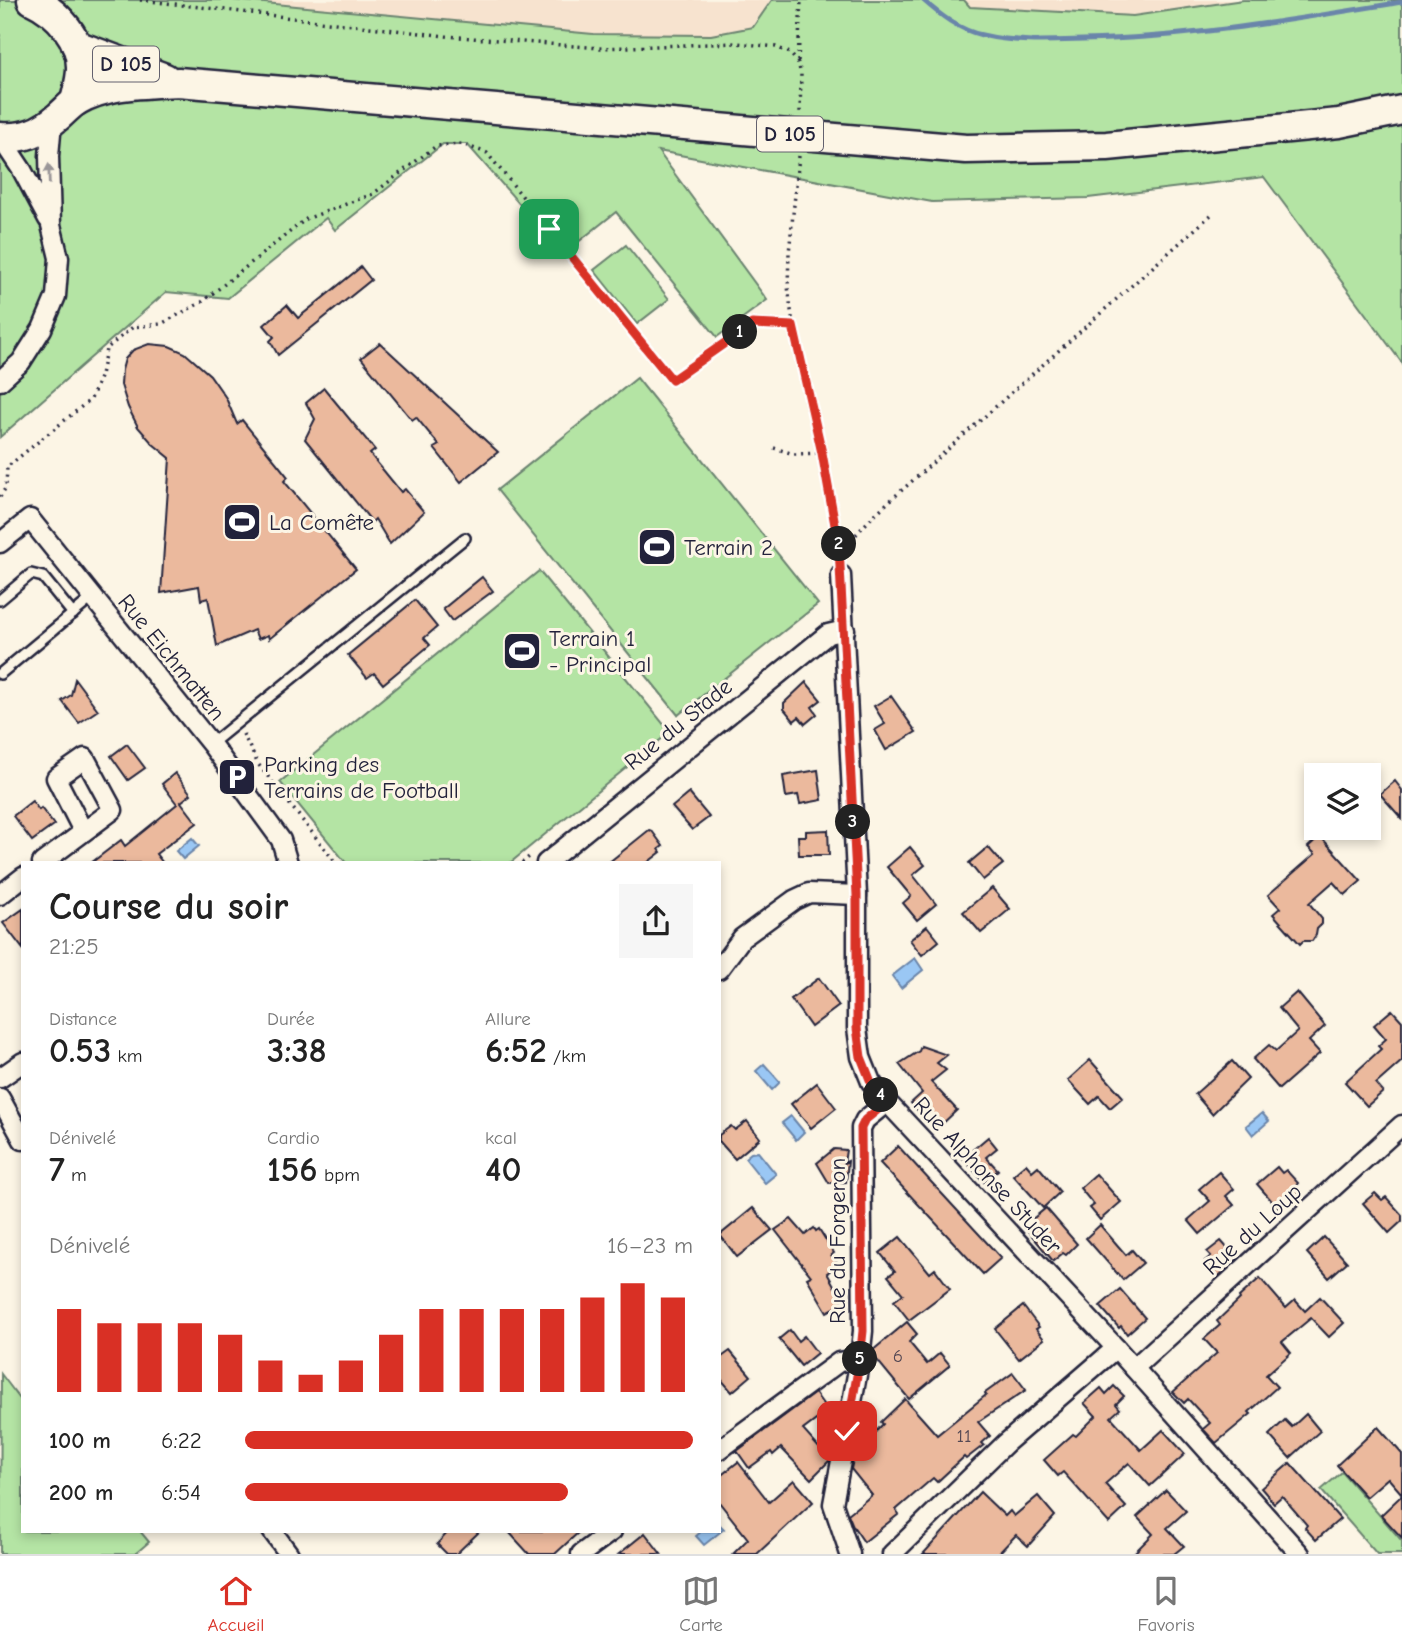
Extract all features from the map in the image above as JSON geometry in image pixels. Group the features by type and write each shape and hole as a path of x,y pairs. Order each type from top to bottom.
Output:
{"main road":[{"path":"0,137 19,138 39,131 75,102 81,66 76,45 55,12 35,1"},
{"name":"D 105","path":"76,45 178,82"},
{"name":"D 105","path":"75,102 123,85 178,82 966,149 1107,146 1339,122 1402,110"}],"street":[{"path":"0,381 21,362 42,329 56,296 59,258 51,225 49,156 52,122"},
{"path":"0,137 22,170 51,225"},
{"name":"Rue Eichmatten","path":"0,543 30,519 211,744 281,840 287,861"},
{"name":"Rue Alphonse Studer","path":"841,575 857,895 857,1028 861,1057 871,1082 1116,1348 1300,1554"},
{"name":"Rue du Stade","path":"548,861 828,634 845,630"},
{"path":"45,861 83,831"},
{"path":"0,895 21,879"},
{"path":"721,966 742,938 794,900 809,893 857,895"},
{"path":"0,1078 21,1063"},
{"name":"Rue du Forgeron","path":"850,1554 833,1504 863,1331 861,1128 865,1120 887,1102"},
{"path":"3,1110 21,1137"},
{"name":"Rue du Loup","path":"1134,1368 1270,1248 1402,1125"},
{"path":"892,1554 1006,1443 1116,1348"},
{"path":"721,1449 839,1362 860,1359"},
{"path":"273,1533 289,1554"},
{"path":"581,1554 609,1533"}],"lane":[{"path":"211,744 465,538"},
{"path":"0,600 31,574 43,577 73,614"},
{"path":"0,674 93,597"}],"path":[{"path":"140,0 446,36 600,48 737,43 776,47 790,53 798,63"},
{"path":"800,112 801,74 798,63 801,0"},
{"path":"0,497 6,487 7,467 91,399 106,349 133,327 161,324 202,302 306,219 373,194 436,146 461,144 488,153 672,380 752,324 793,326"},
{"path":"799,156 788,286 793,326 822,453 839,547 841,575"},
{"path":"839,547 850,541 874,515 1211,215"},
{"path":"775,448 794,454 822,453"},
{"path":"237,723 258,764 334,861"}],"shaded area":[{"path":"232,0 772,0 753,27 711,35 593,34"},
{"path":"964,0 1243,0 1133,16 970,7"}],"green space":[{"path":"0,0 232,0 593,34 711,35 753,27 772,0 964,0 970,7 1133,16 1243,0 1402,0 1402,363 1264,177 1088,198 932,202 658,151 767,300 717,337 616,212 563,254 467,144 443,144 335,230 326,218 228,298 166,292 0,437"},
{"path":"626,245 669,299 637,324 594,270"},
{"name":"Terrain 2","path":"637,378 818,604 678,715 497,490"},
{"name":"Terrain 1 - Principal","path":"539,571 670,732 512,861 344,861 280,782"},
{"path":"1,1374 21,1400 21,1533 142,1533 149,1542 135,1554 0,1554"},
{"path":"1342,1472 1402,1541 1402,1554 1377,1554 1321,1490"}],"water":[{"path":"192,838 199,846 183,859 176,851"},
{"path":"915,958 923,970 901,988 892,976"},
{"path":"764,1064 779,1081 772,1090 756,1071"},
{"path":"1262,1113 1269,1121 1253,1135 1246,1126"},
{"path":"791,1116 804,1132 796,1140 782,1123"},
{"path":"758,1152 776,1174 765,1183 745,1158"},
{"path":"700,1533 719,1533 704,1545 696,1536"}],"building":[{"path":"361,267 371,280 278,355 270,341 274,337 264,325 287,305 298,318"},
{"path":"380,343 498,452 461,482 434,448 439,445 416,417 412,420 361,358"},
{"name":"La Comête","path":"149,344 169,346 185,353 210,375 226,398 237,424 242,420 288,477 284,481 356,569 269,639 268,635 258,639 254,630 217,646 208,598 201,600 199,586 161,593 170,458 138,427 121,385 125,359 133,350"},
{"path":"324,388 375,450 370,454 401,492 405,489 424,512 390,544 375,519 372,522 305,439 315,419 306,403"},
{"path":"482,577 493,591 452,621 443,609"},
{"path":"415,600 437,627 424,638 430,645 383,684 374,673 367,678 348,655"},
{"path":"75,679 98,710 79,723 62,701 71,695"},
{"path":"806,682 821,700 812,707 817,714 805,724 799,717 794,721 784,709 784,703"},
{"path":"891,696 916,732 886,750 875,730 885,724 874,706"},
{"path":"127,744 145,768 128,780 111,756"},
{"path":"818,770 822,800 800,804 798,795 786,797 783,776"},
{"path":"175,773 191,794 181,802 197,823 156,854 161,861 94,861 121,840 125,846 177,804 162,784"},
{"path":"1395,781 1402,790 1402,819 1381,795"},
{"path":"689,793 709,817 692,830 672,807"},
{"path":"32,801 54,825 32,841 13,816"},
{"path":"649,830 663,846 659,849 661,852 650,861 610,861"},
{"path":"828,830 829,855 799,855 798,836 806,836 806,831"},
{"path":"1316,840 1324,840 1361,881 1345,895 1333,882 1309,903 1322,919 1322,924 1312,941 1303,941 1300,944 1273,914 1280,908 1268,895 1315,854 1308,847"},
{"path":"910,847 925,865 913,875 936,904 917,920 903,903 911,896 887,867"},
{"path":"988,847 1003,864 983,880 969,863"},
{"path":"992,888 1010,909 981,933 963,912"},
{"path":"21,910 21,946 3,923"},
{"path":"927,926 939,941 922,955 910,940"},
{"path":"819,978 839,1006 811,1027 791,999"},
{"path":"1297,992 1325,1026 1309,1041 1320,1053 1279,1089 1253,1059 1269,1045 1276,1051 1298,1031 1279,1008"},
{"path":"1392,1010 1402,1021 1402,1061 1376,1084 1383,1092 1367,1106 1345,1082 1381,1049 1378,1046 1386,1039 1374,1025"},
{"path":"921,1046 947,1055 937,1063 946,1070 931,1082 957,1110 939,1127 930,1118 927,1120 911,1103 922,1093 899,1064 919,1051"},
{"path":"1090,1060 1123,1097 1110,1108 1099,1096 1090,1104 1068,1080"},
{"path":"1232,1061 1248,1079 1212,1114 1195,1094"},
{"path":"817,1083 836,1108 811,1128 791,1104"},
{"path":"747,1121 760,1138 735,1159 721,1143 721,1134 731,1126 735,1130"},
{"path":"988,1137 997,1148 986,1157 998,1170 984,1182 963,1158"},
{"path":"898,1146 1001,1258 983,1274 880,1163"},
{"path":"834,1149 846,1150 846,1182 829,1183 817,1163"},
{"path":"1026,1164 1032,1171 1038,1166 1060,1192 1043,1208 1013,1175"},
{"path":"1277,1167 1282,1173 1286,1170 1298,1183 1295,1187 1300,1194 1289,1204 1286,1201 1278,1208 1257,1184"},
{"path":"1219,1172 1234,1189 1226,1196 1234,1205 1200,1234 1188,1220 1210,1201 1199,1189"},
{"path":"1096,1174 1121,1202 1100,1220 1090,1208 1094,1205 1080,1188"},
{"path":"1375,1193 1382,1200 1386,1197 1402,1215 1402,1221 1389,1233 1363,1203"},
{"path":"753,1208 772,1230 737,1257 721,1234"},
{"path":"1046,1208 1077,1244 1066,1255 1063,1253 1053,1261 1024,1226"},
{"path":"791,1219 805,1235 814,1228 816,1231 819,1229 834,1253 831,1255 839,1264 827,1273 844,1303 827,1312 807,1278 811,1276 775,1230"},
{"path":"1100,1225 1126,1255 1132,1250 1143,1263 1123,1280 1086,1238"},
{"path":"900,1237 930,1273 935,1269 950,1289 909,1320 894,1301 903,1294 888,1276 895,1271 880,1253"},
{"path":"1324,1237 1347,1262 1329,1278 1307,1253"},
{"path":"1221,1241 1237,1259 1218,1277 1205,1261 1211,1256 1207,1252"},
{"path":"1260,1278 1286,1308 1295,1300 1305,1311 1320,1297 1344,1323 1329,1337 1311,1318 1282,1342 1291,1353 1266,1375 1277,1387 1249,1412 1251,1414 1216,1443 1203,1429 1210,1423 1188,1399 1184,1403 1173,1392 1217,1353 1204,1339 1220,1325 1217,1321 1239,1297"},
{"path":"1120,1289 1145,1318 1127,1334 1100,1306"},
{"path":"1023,1306 1039,1327 1036,1329 1044,1339 1019,1359 995,1329"},
{"path":"907,1322 917,1334 909,1342 927,1364 940,1353 950,1365 909,1399 872,1354 872,1351"},
{"path":"790,1330 798,1341 804,1336 817,1353 801,1366 779,1339"},
{"path":"730,1351 751,1376 732,1392 721,1379 721,1358"},
{"path":"1013,1373 1026,1390 978,1422 990,1436 982,1443 984,1445 966,1459 964,1457 937,1482 933,1478 896,1510 899,1514 864,1542 848,1514 872,1495 851,1469 854,1455 883,1424 881,1422 905,1399 937,1435 986,1395 985,1393"},
{"path":"1114,1386 1124,1396 1116,1404 1120,1409 1111,1417 1141,1450 1163,1430 1185,1454 1150,1486 1129,1463 1105,1484 1126,1507 1109,1523 1063,1472 1058,1476 1044,1460 1073,1434 1076,1436 1096,1416 1084,1403 1101,1388 1106,1394"},
{"path":"815,1393 828,1411 803,1430 830,1460 811,1479 781,1448 749,1468 737,1451"},
{"path":"1306,1414 1320,1431 1290,1458 1269,1435 1285,1420 1292,1427"},
{"path":"1378,1427 1402,1454 1402,1494 1388,1478 1366,1497 1337,1465"},
{"path":"738,1462 769,1502 794,1480 813,1502 757,1554 733,1554 748,1539 721,1505 721,1475"},
{"path":"1290,1463 1340,1519 1316,1540 1282,1496 1274,1503 1261,1488"},
{"path":"1166,1490 1186,1511 1167,1528 1184,1546 1174,1554 1133,1554 1153,1534 1137,1517"},
{"path":"980,1492 1005,1516 1010,1511 1014,1516 1038,1496 1055,1516 1028,1546 1016,1535 998,1554 923,1554"},
{"path":"1402,1495 1402,1538 1381,1515"},
{"path":"447,1533 478,1533 456,1554 447,1554 437,1544"},
{"path":"510,1533 578,1533 555,1554 529,1554"},
{"path":"645,1533 661,1554 619,1554"}],"waterway":[{"path":"923,0 965,30 994,38 1045,41 1203,32 1402,2"}],"place":[{"name":"La Comête","path":"242,522"},
{"name":"Terrain 2","path":"657,547"},
{"name":"Terrain 1 - Principal","path":"522,651"},
{"name":"Parking des Terrains de Football","path":"237,777"}],"route":[{"path":"549,229 672,380 752,324 793,326 822,453 839,547 857,895 857,1028 861,1057 871,1082 887,1102 865,1120 861,1128 863,1331 847,1431"}]}
